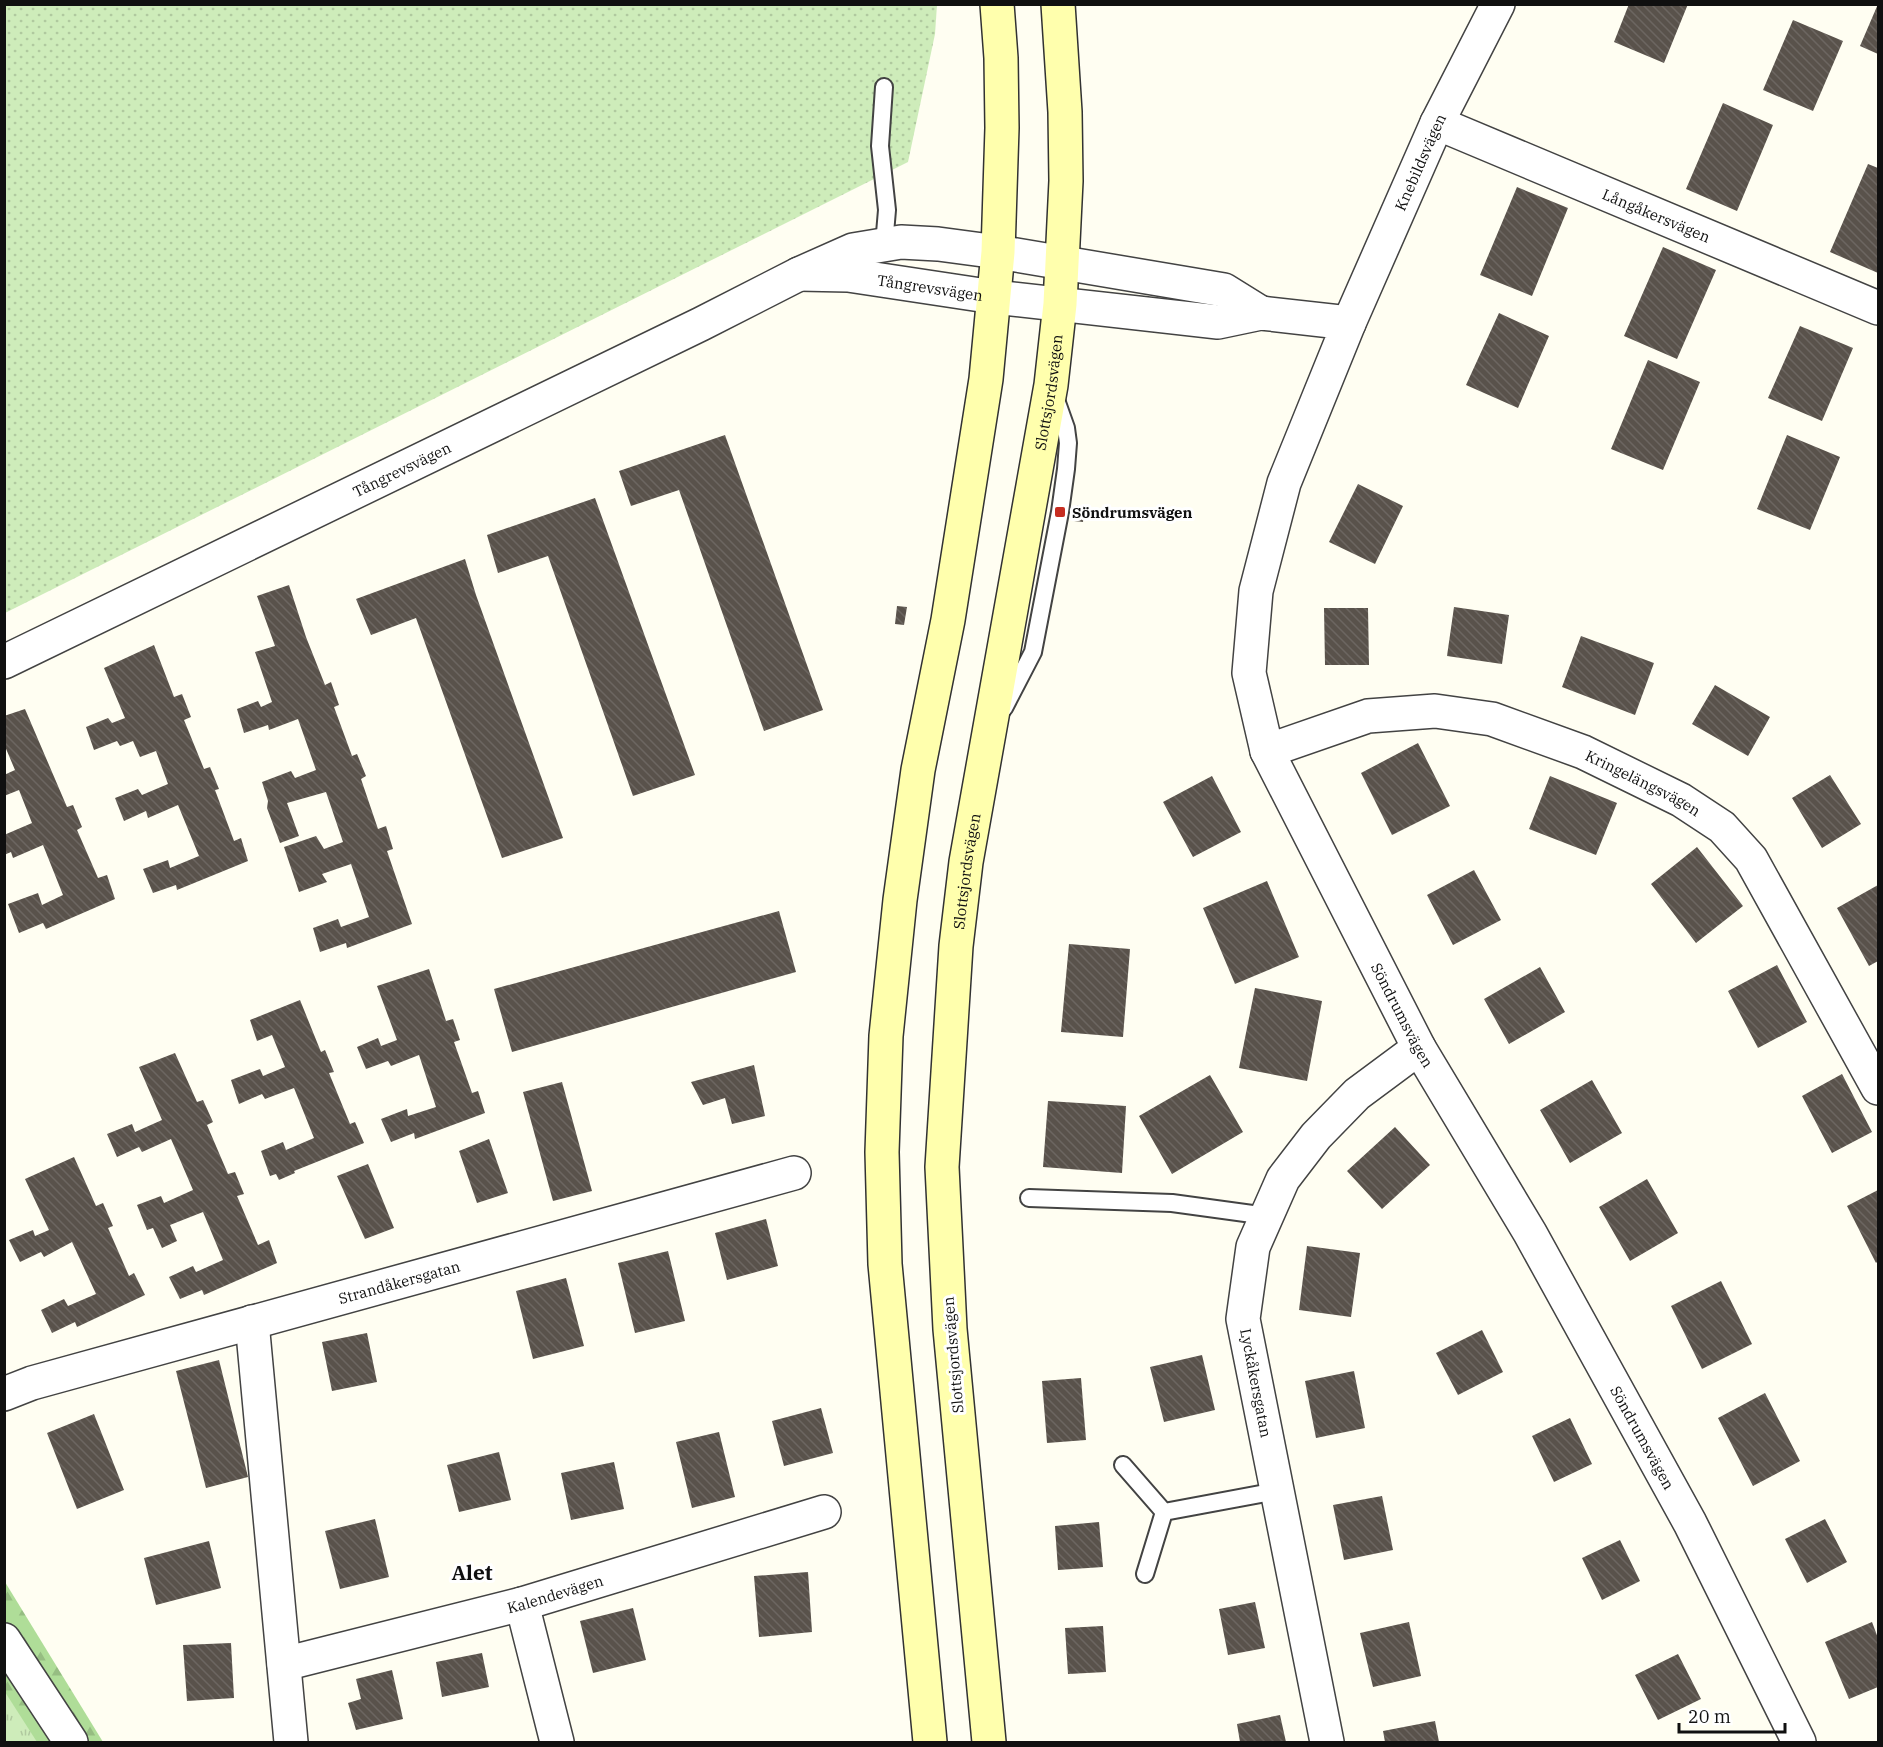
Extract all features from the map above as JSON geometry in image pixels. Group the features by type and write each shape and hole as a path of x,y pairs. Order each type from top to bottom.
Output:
{"main road":[{"path":"930,1743 885,1264 882,1152 886,1036 900,900 918,771 948,620 986,379 998,252 1002,128 998,4"},
{"name":"Slottsjordsvägen","path":"989,1743 950,1329 942,1167 956,946 966,862 1051,385 1060,304 1066,182 1065,111 1058,4"}],"street":[{"name":"Knebildsvägen","path":"1349,323 1437,123 1498,4"},
{"name":"Långåkersvägen","path":"1437,123 1878,308"},
{"name":"Tångrevsvägen","path":"4,662 853,250 901,242 938,244 998,252"},
{"path":"998,252 1224,290 1261,313"},
{"name":"Tångrevsvägen","path":"800,274 848,275 994,297 1060,304"},
{"path":"1060,304 1218,322 1261,313 1349,323"},
{"name":"Söndrumsvägen","path":"1349,323 1284,483 1256,591 1249,673 1267,751 1419,1048 1530,1233 1690,1523 1799,1743"},
{"name":"Kringelängsvägen","path":"1267,751 1368,716 1435,711 1492,718 1583,753 1681,800 1722,827 1751,859 1878,1088"},
{"name":"Lyckåkersgatan","path":"1327,1743 1243,1319 1253,1247 1283,1179 1316,1136 1357,1094 1419,1048"},
{"name":"Strandåkersgatan","path":"4,1394 32,1383 794,1173"},
{"path":"252,1322 291,1743"},
{"name":"Kalendevägen","path":"284,1664 522,1604 824,1512"},
{"path":"522,1604 557,1743"},
{"path":"4,1640 70,1743"}],"lane":[{"path":"884,87 880,146 887,210 884,245"},
{"path":"1029,1198 1172,1203 1267,1216"},
{"path":"1123,1465 1164,1512"},
{"path":"1164,1512 1277,1491"},
{"path":"1145,1574 1164,1512"}],"green space":[{"path":"5,5 937,5 935,34 908,162 5,613"},
{"path":"5,1582 103,1742 5,1742"},
{"path":"5,1692 37,1742 5,1742"}],"building":[{"path":"1629,4 1688,4 1664,63 1614,42"},
{"path":"1878,4 1878,54 1860,46"},
{"path":"1793,20 1843,41 1813,111 1763,90"},
{"path":"1723,103 1773,125 1737,211 1686,189"},
{"path":"1868,164 1878,168 1878,273 1830,252"},
{"path":"1517,187 1568,208 1532,296 1480,275"},
{"path":"1663,247 1716,270 1677,359 1624,336"},
{"path":"1499,313 1549,336 1518,408 1466,385"},
{"path":"1800,326 1853,348 1822,421 1768,398"},
{"path":"1648,360 1700,382 1663,470 1611,449"},
{"path":"725,435 823,710 764,731 679,490 631,506 619,471"},
{"path":"1787,435 1840,457 1810,530 1757,509"},
{"path":"1358,484 1403,506 1375,564 1329,542"},
{"path":"595,498 695,775 633,796 548,556 498,573 487,535"},
{"path":"1076,505 1085,506 1083,522 1074,521"},
{"path":"465,559 563,838 502,858 416,618 371,635 356,599"},
{"path":"289,585 325,685 331,682 339,705 334,707 352,756 357,754 366,776 361,779 378,829 386,826 393,849 387,851 412,924 347,948 346,943 320,952 313,928 338,919 341,927 369,917 351,864 322,874 327,882 299,892 284,847 316,836 324,849 343,842 326,792 287,803 299,836 280,843 267,808 268,801 262,782 291,771 295,778 316,770 298,719 269,730 268,725 244,733 237,709 258,701 261,707 272,702 255,652 275,646 257,596"},
{"path":"897,606 907,607 904,625 895,624"},
{"path":"1454,607 1509,615 1502,664 1447,656"},
{"path":"1324,608 1368,608 1369,665 1325,665"},
{"path":"1581,636 1654,663 1635,715 1562,687"},
{"path":"154,645 174,697 182,694 191,717 184,720 204,769 210,767 219,789 215,790 234,841 241,838 248,861 177,890 176,885 153,893 143,869 168,860 170,868 199,856 178,805 148,818 146,811 124,821 115,798 138,789 142,795 168,784 156,751 140,757 133,741 120,746 117,741 94,750 86,727 108,718 112,723 125,718 104,668"},
{"path":"1715,685 1770,717 1748,756 1692,724"},
{"path":"25,709 67,807 73,805 82,827 77,830 98,878 107,875 115,899 46,929 43,923 19,933 8,904 38,893 42,905 63,895 43,845 13,858 11,852 4,855 4,835 32,823 19,790 4,796 4,775 15,770 4,744 4,716"},
{"path":"1418,743 1450,806 1392,835 1361,773"},
{"path":"1830,775 1861,824 1822,848 1792,798"},
{"path":"1212,776 1241,832 1193,857 1163,802"},
{"path":"1550,776 1617,803 1596,855 1529,829"},
{"path":"1697,847 1743,906 1696,943 1651,884"},
{"path":"1474,870 1501,920 1453,945 1427,895"},
{"path":"1267,881 1299,957 1235,984 1203,908"},
{"path":"1878,885 1878,961 1869,966 1837,908"},
{"path":"779,911 796,972 512,1052 494,989"},
{"path":"1069,944 1130,949 1123,1037 1061,1032"},
{"path":"1777,965 1807,1022 1758,1048 1728,991"},
{"path":"1540,967 1565,1012 1509,1044 1484,999"},
{"path":"429,969 446,1021 453,1019 460,1040 454,1042 472,1093 478,1091 485,1113 415,1139 414,1133 391,1142 381,1119 407,1109 408,1116 436,1107 419,1055 391,1066 388,1061 366,1069 357,1047 378,1038 381,1046 397,1040 377,986"},
{"path":"1255,988 1322,1001 1307,1081 1239,1068"},
{"path":"300,1000 321,1052 325,1050 334,1072 329,1073 350,1124 355,1122 364,1143 294,1171 295,1173 279,1180 276,1174 270,1176 261,1151 283,1142 286,1150 314,1138 294,1088 265,1099 262,1094 239,1104 231,1080 260,1069 263,1076 285,1067 272,1035 257,1041 250,1020"},
{"path":"175,1053 197,1102 203,1100 213,1122 207,1125 228,1174 235,1172 244,1194 237,1196 258,1245 269,1240 277,1263 204,1295 202,1290 180,1299 169,1277 193,1266 196,1272 223,1260 203,1212 170,1225 177,1241 162,1248 153,1228 147,1230 137,1205 161,1196 164,1203 193,1190 171,1139 142,1152 139,1147 117,1157 107,1134 132,1124 135,1132 162,1120 139,1067"},
{"path":"754,1065 765,1116 732,1124 725,1098 703,1105 691,1082"},
{"path":"1842,1074 1872,1132 1832,1153 1802,1096"},
{"path":"1210,1075 1243,1132 1172,1174 1139,1116"},
{"path":"1592,1080 1622,1133 1570,1163 1540,1110"},
{"path":"562,1082 592,1191 553,1201 523,1092"},
{"path":"1048,1101 1126,1106 1122,1173 1043,1167"},
{"path":"1395,1127 1430,1165 1382,1209 1347,1171"},
{"path":"489,1139 508,1193 477,1203 459,1151"},
{"path":"74,1157 96,1206 103,1203 113,1226 108,1228 129,1276 134,1273 145,1295 77,1327 75,1322 52,1333 41,1310 64,1299 68,1306 96,1294 72,1242 44,1257 41,1252 20,1262 9,1240 33,1230 35,1236 49,1230 25,1179"},
{"path":"368,1164 394,1228 365,1239 337,1176"},
{"path":"1647,1179 1678,1233 1630,1261 1599,1207"},
{"path":"1878,1190 1878,1261 1876,1263 1847,1206"},
{"path":"766,1219 778,1266 727,1280 715,1233"},
{"path":"1307,1246 1360,1253 1351,1317 1299,1310"},
{"path":"668,1251 685,1321 635,1333 618,1263"},
{"path":"566,1278 584,1346 533,1359 516,1291"},
{"path":"1721,1281 1752,1344 1702,1369 1671,1306"},
{"path":"1482,1330 1503,1372 1458,1395 1436,1353"},
{"path":"367,1333 377,1382 332,1391 322,1342"},
{"path":"1202,1355 1215,1410 1164,1422 1150,1367"},
{"path":"219,1360 248,1477 206,1488 176,1371"},
{"path":"1354,1371 1365,1428 1316,1438 1305,1381"},
{"path":"1081,1378 1086,1440 1047,1443 1042,1381"},
{"path":"1765,1393 1800,1461 1753,1486 1718,1418"},
{"path":"821,1408 833,1453 784,1466 772,1421"},
{"path":"94,1414 124,1490 77,1509 47,1433"},
{"path":"1570,1418 1592,1464 1554,1482 1532,1436"},
{"path":"719,1432 735,1497 692,1508 676,1442"},
{"path":"499,1452 511,1500 459,1512 447,1465"},
{"path":"614,1462 624,1509 571,1520 561,1473"},
{"path":"1382,1496 1393,1550 1344,1560 1333,1505"},
{"path":"375,1519 389,1577 340,1589 325,1531"},
{"path":"1825,1519 1847,1562 1807,1583 1785,1539"},
{"path":"1099,1522 1103,1567 1058,1570 1055,1526"},
{"path":"1620,1540 1640,1581 1602,1600 1582,1558"},
{"path":"209,1541 221,1588 156,1605 144,1558"},
{"path":"808,1572 812,1632 759,1637 754,1576"},
{"path":"1255,1602 1265,1648 1228,1655 1219,1609"},
{"path":"633,1608 646,1660 593,1673 580,1621"},
{"path":"1409,1622 1421,1676 1373,1687 1360,1633"},
{"path":"1872,1622 1878,1638 1878,1687 1849,1699 1825,1642"},
{"path":"1103,1626 1106,1672 1068,1674 1065,1628"},
{"path":"231,1643 234,1698 187,1701 183,1645"},
{"path":"482,1653 489,1687 442,1697 436,1662"},
{"path":"1678,1654 1701,1699 1658,1720 1635,1675"},
{"path":"392,1670 403,1719 356,1730 348,1703 361,1699 356,1679"},
{"path":"1280,1715 1286,1742 1240,1742 1237,1724"},
{"path":"1435,1721 1439,1742 1385,1742 1383,1731"}],"place":[{"name":"Söndrumsvägen","path":"1060,512"}],"district":[{"name":"Alet","path":"472,1572"}]}
